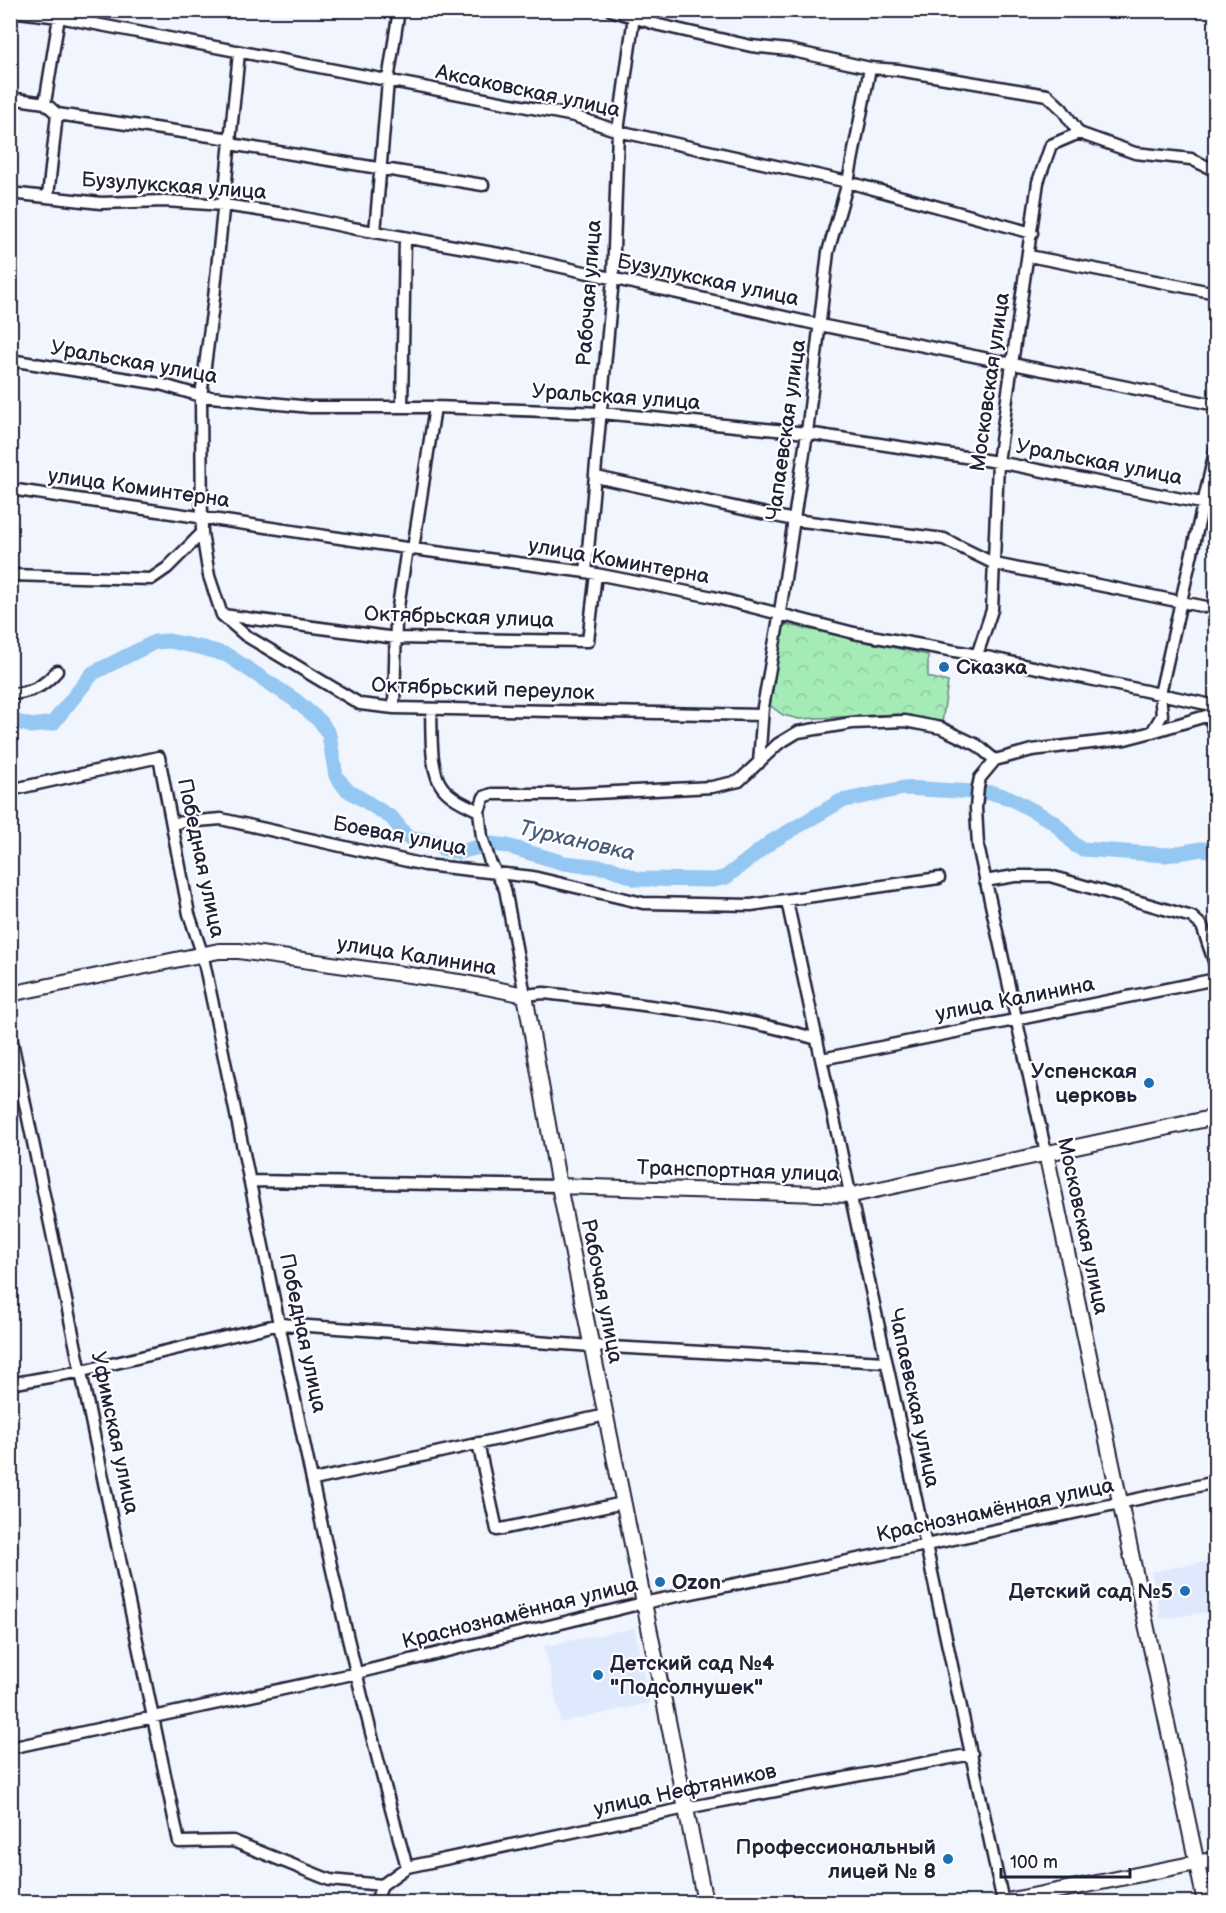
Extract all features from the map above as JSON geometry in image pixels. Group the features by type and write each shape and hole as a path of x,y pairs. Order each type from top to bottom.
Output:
{"main road":[{"name":"улица Калинина","path":"10,993 202,953 239,951 466,983 525,995"},
{"name":"Рабочая улица","path":"525,995 559,1186 705,1902"},
{"name":"Транспортная улица","path":"559,1186 852,1195 1215,1117"},
{"name":"Московская улица","path":"1046,1153 1205,1902"},
{"path":"1003,1902 1215,1859"}],"street":[{"path":"375,232 388,81 399,10"},
{"path":"611,10 659,26 740,43 789,50 870,68 898,70 1047,95 1062,109 1079,134 1135,153 1191,159 1215,171"},
{"name":"Аксаковская улица","path":"10,11 59,14 239,53 574,116 618,131 848,182 1032,233"},
{"path":"45,103 59,14"},
{"name":"Рабочая улица","path":"588,640 596,477 612,279 618,131 634,16"},
{"path":"222,615 209,576 202,533 201,396 224,205 239,53"},
{"name":"Чапаевская улица","path":"759,763 762,715 807,433 828,252 848,182 870,68"},
{"path":"10,98 45,103 57,114 230,141 381,170 483,185"},
{"path":"48,196 57,114"},
{"name":"Московская улица","path":"977,656 992,610 998,462 1014,364 1038,182 1051,145 1079,134"},
{"name":"Бузулукская улица","path":"10,193 101,204 165,201 224,205 285,213 405,238 522,258 820,325 1215,405"},
{"path":"402,407 405,238"},
{"path":"1029,256 1215,293"},
{"name":"Уральская улица","path":"10,360 160,384 201,396 310,407 435,407 602,412 807,433 998,462 1215,506"},
{"path":"394,708 396,638 435,407"},
{"path":"1152,732 1162,715 1160,694 1215,447"},
{"path":"596,477 794,520 944,539 995,564 1215,609"},
{"name":"улица Коминтерна","path":"10,489 410,549 591,573 780,612 854,633 1160,694 1214,711"},
{"path":"10,575 151,579 166,568 202,533"},
{"name":"Октябрьская улица","path":"222,615 396,638 588,640"},
{"name":"Октябрьский переулок","path":"222,615 245,635 360,704 431,710 762,715"},
{"path":"10,694 28,693 46,684 57,671"},
{"path":"431,710 434,758 442,788 454,798 479,811 484,797 492,794 576,794 712,787 739,781 778,744 798,732 824,726 905,721 941,728 977,745 995,760 1032,750 1125,739 1214,711 1215,740"},
{"name":"Победная улица","path":"10,790 159,757 174,823 189,914 202,953 280,1324 357,1673 378,1764 407,1867"},
{"name":"Московская улица","path":"995,760 980,778 978,787 976,808 978,846 1046,1153"},
{"name":"Рабочая улица","path":"479,811 485,846 495,872 505,889 525,995"},
{"name":"Боевая улица","path":"174,823 221,819 425,865 495,872 643,903 720,905 787,901 939,878"},
{"path":"985,881 1015,876 1050,876 1192,917 1202,926 1215,967"},
{"name":"Чапаевская улица","path":"787,901 1003,1902"},
{"name":"улица Калинина","path":"822,1059 1215,979"},
{"name":"улица Калинина","path":"525,995 544,993 711,1013 764,1023 818,1039"},
{"name":"Уфимская улица","path":"10,1032 179,1842 233,1841 330,1880 382,1885"},
{"name":"Транспортная улица","path":"251,1181 559,1186"},
{"path":"10,1384 82,1371 280,1324 592,1346 885,1362"},
{"path":"314,1480 606,1415"},
{"path":"478,1443 497,1530 623,1503"},
{"name":"Краснознамённая улица","path":"10,1748 357,1673 643,1603 926,1545 1215,1482"},
{"name":"улица Нефтяников","path":"407,1867 686,1808 972,1754"},
{"path":"376,1902 382,1885 407,1867"}],"shaded area":[{"name":"Детский сад №5","path":"1215,1560 1215,1611 1161,1619 1151,1572"},
{"name":"Детский сад №4 \"Подсолнушек\"","path":"634,1628 650,1703 561,1722 545,1646"}],"green space":[{"path":"784,624 928,655 928,677 948,682 942,723 898,714 799,719 783,715 768,704"}],"waterway":[{"name":"Турхановка","path":"10,720 32,726 53,723 93,673 155,642 169,641 227,655 295,700 321,722 329,735 336,776 346,789 392,818 407,837 436,842 442,848 459,852 492,844 507,846 564,863 610,868 637,879 714,880 726,877 771,842 841,801 904,788 993,793 1010,798 1054,822 1076,846 1083,849 1166,855 1202,849 1216,851"}],"place":[{"name":"Сказка","path":"944,667"},
{"name":"Успенская церковь","path":"1149,1083"},
{"name":"Ozon","path":"660,1582"},
{"name":"Детский сад №5","path":"1185,1591"},
{"name":"Детский сад №4 \"Подсолнушек\"","path":"598,1675"},
{"name":"Профессиональный лицей № 8","path":"948,1859"}]}
